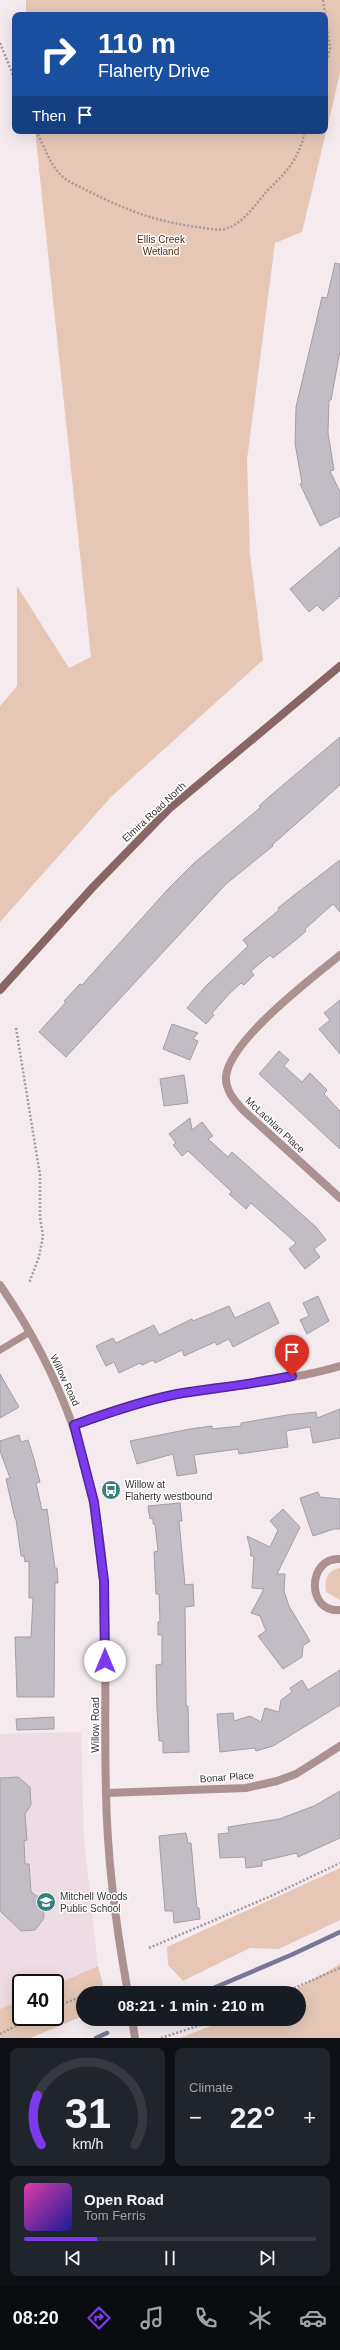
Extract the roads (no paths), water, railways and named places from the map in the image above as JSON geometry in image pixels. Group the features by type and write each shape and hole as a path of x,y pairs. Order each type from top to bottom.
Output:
{"main road":[{"name":"Elmira Road North","path":"0,990 93,887 169,809 340,666"}],"street":[{"name":"McLachlan Place","path":"340,955 279,1006 232,1057 226,1076 230,1095 243,1110 340,1198"},
{"name":"Willow Road","path":"0,1285 30,1332 54,1376 74,1425 94,1502 104,1581 106,1793 112,1877 127,1986"},
{"path":"74,1425 162,1398 251,1385 340,1366"},
{"path":"340,1559 330,1561 322,1566 314,1585 319,1602 327,1608 340,1610"},
{"name":"Bonar Place","path":"106,1793 246,1788 277,1781 296,1774 340,1746"},
{"path":"133,2026 135,2038"}],"lane":[{"path":"0,1350 30,1332"}],"waterway":[{"path":"218,1986 340,1932"},
{"path":"96,2038 107,2033"}],"place":[{"name":"Willow at Flaherty westbound","path":"111,1490"},
{"name":"Mitchell Woods Public School","path":"46,1902"}],"park label":[{"name":"Ellis Creek Wetland","path":"161,244"}]}
